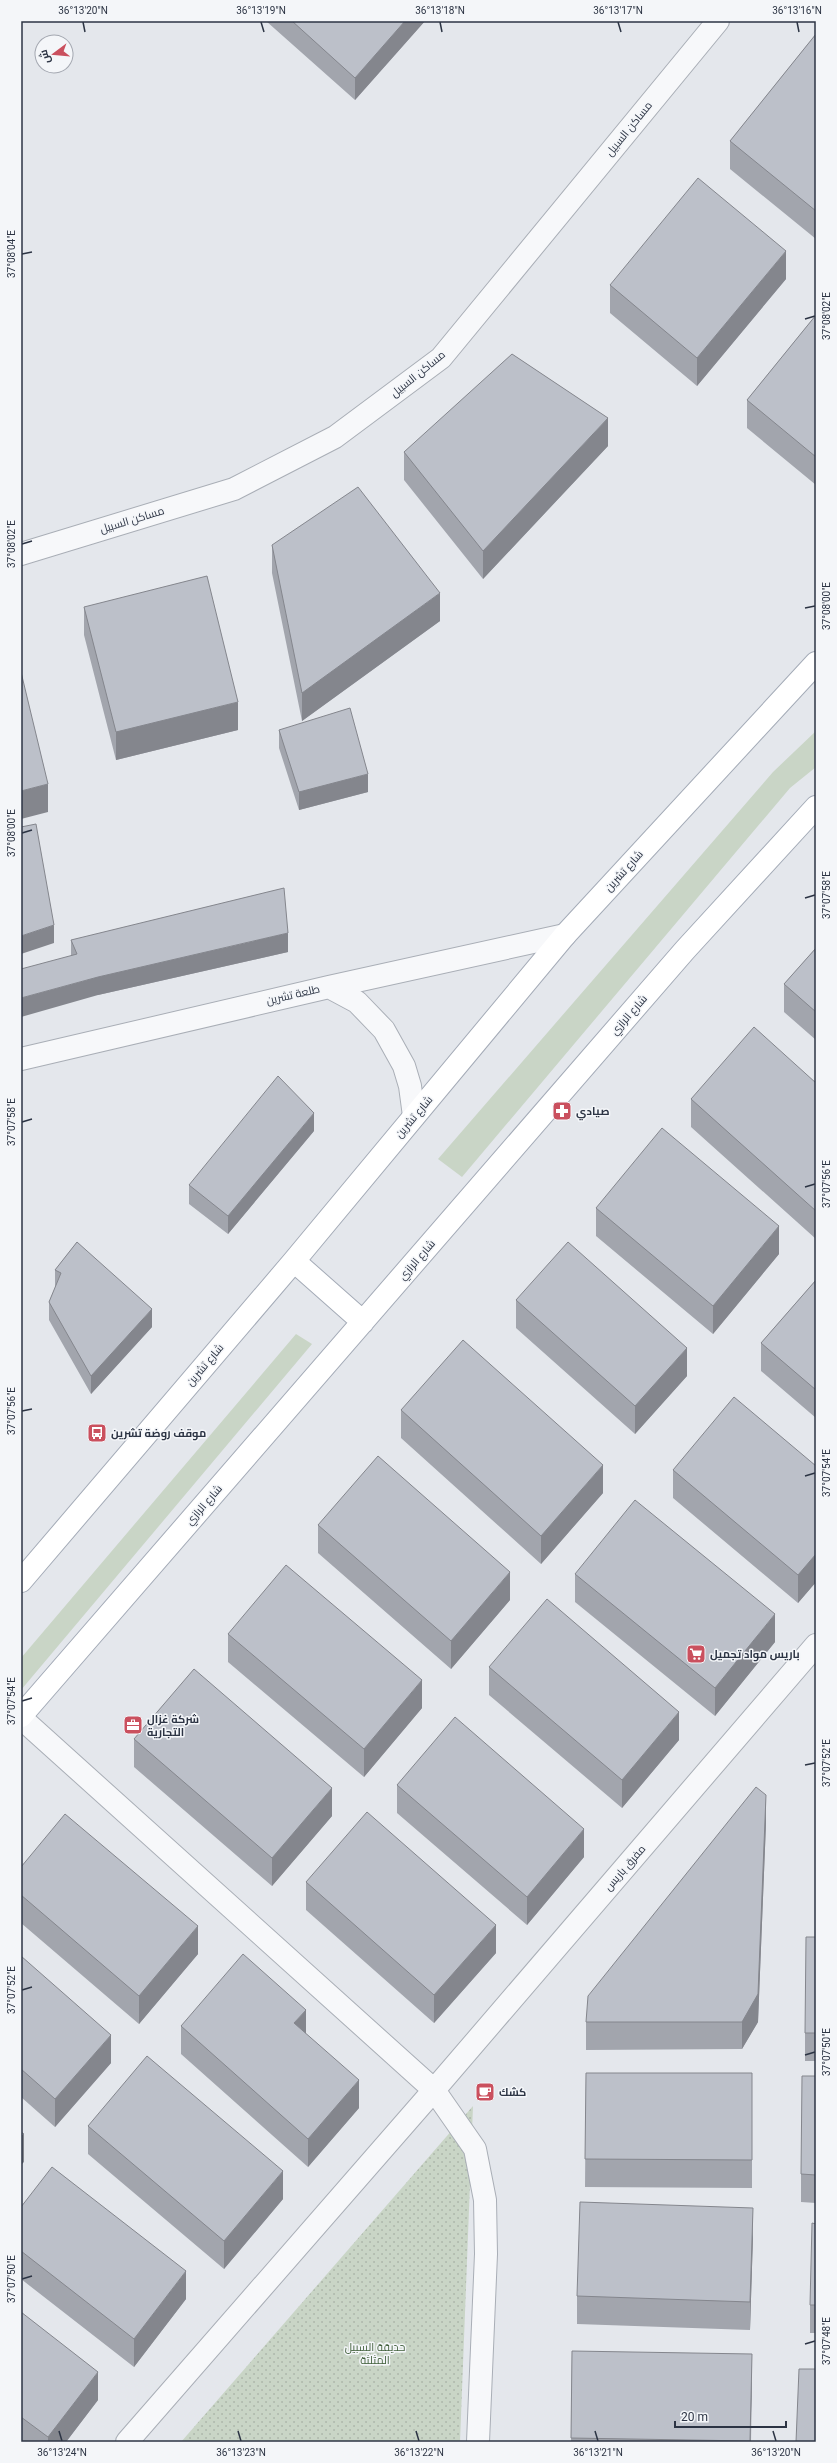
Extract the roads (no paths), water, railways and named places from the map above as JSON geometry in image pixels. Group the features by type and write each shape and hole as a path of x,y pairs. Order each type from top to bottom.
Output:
{"main road":[{"name":"شارع تشرين","path":"21,1581 294,1261 565,935 816,663"},
{"name":"شارع الرازي","path":"21,1717 685,950 816,807"},
{"path":"294,1261 363,1322"}],"street":[{"name":"مساكن السبيل","path":"21,554 234,489 335,437 441,358 718,21"},
{"name":"طلعة تشرين","path":"21,1059 329,987 565,935"},
{"path":"329,987 357,1002 384,1030 404,1066 410,1086 414,1116"},
{"name":"مفرق باريس","path":"127,2442 434,2090 816,1645"},
{"path":"21,1717 434,2090 475,2149 485,2200 486,2254 478,2442"}],"place":[{"name":"صيادي","path":"562,1111"},
{"name":"موقف روضة تشرين","path":"97,1433"},
{"name":"باريس مواد تجميل","path":"696,1654"},
{"name":"شركة غزال التجارية","path":"133,1725"},
{"name":"كشك","path":"485,2092"}],"park label":[{"name":"حديقة السبيل المثلثة","path":"375,2353"}]}
